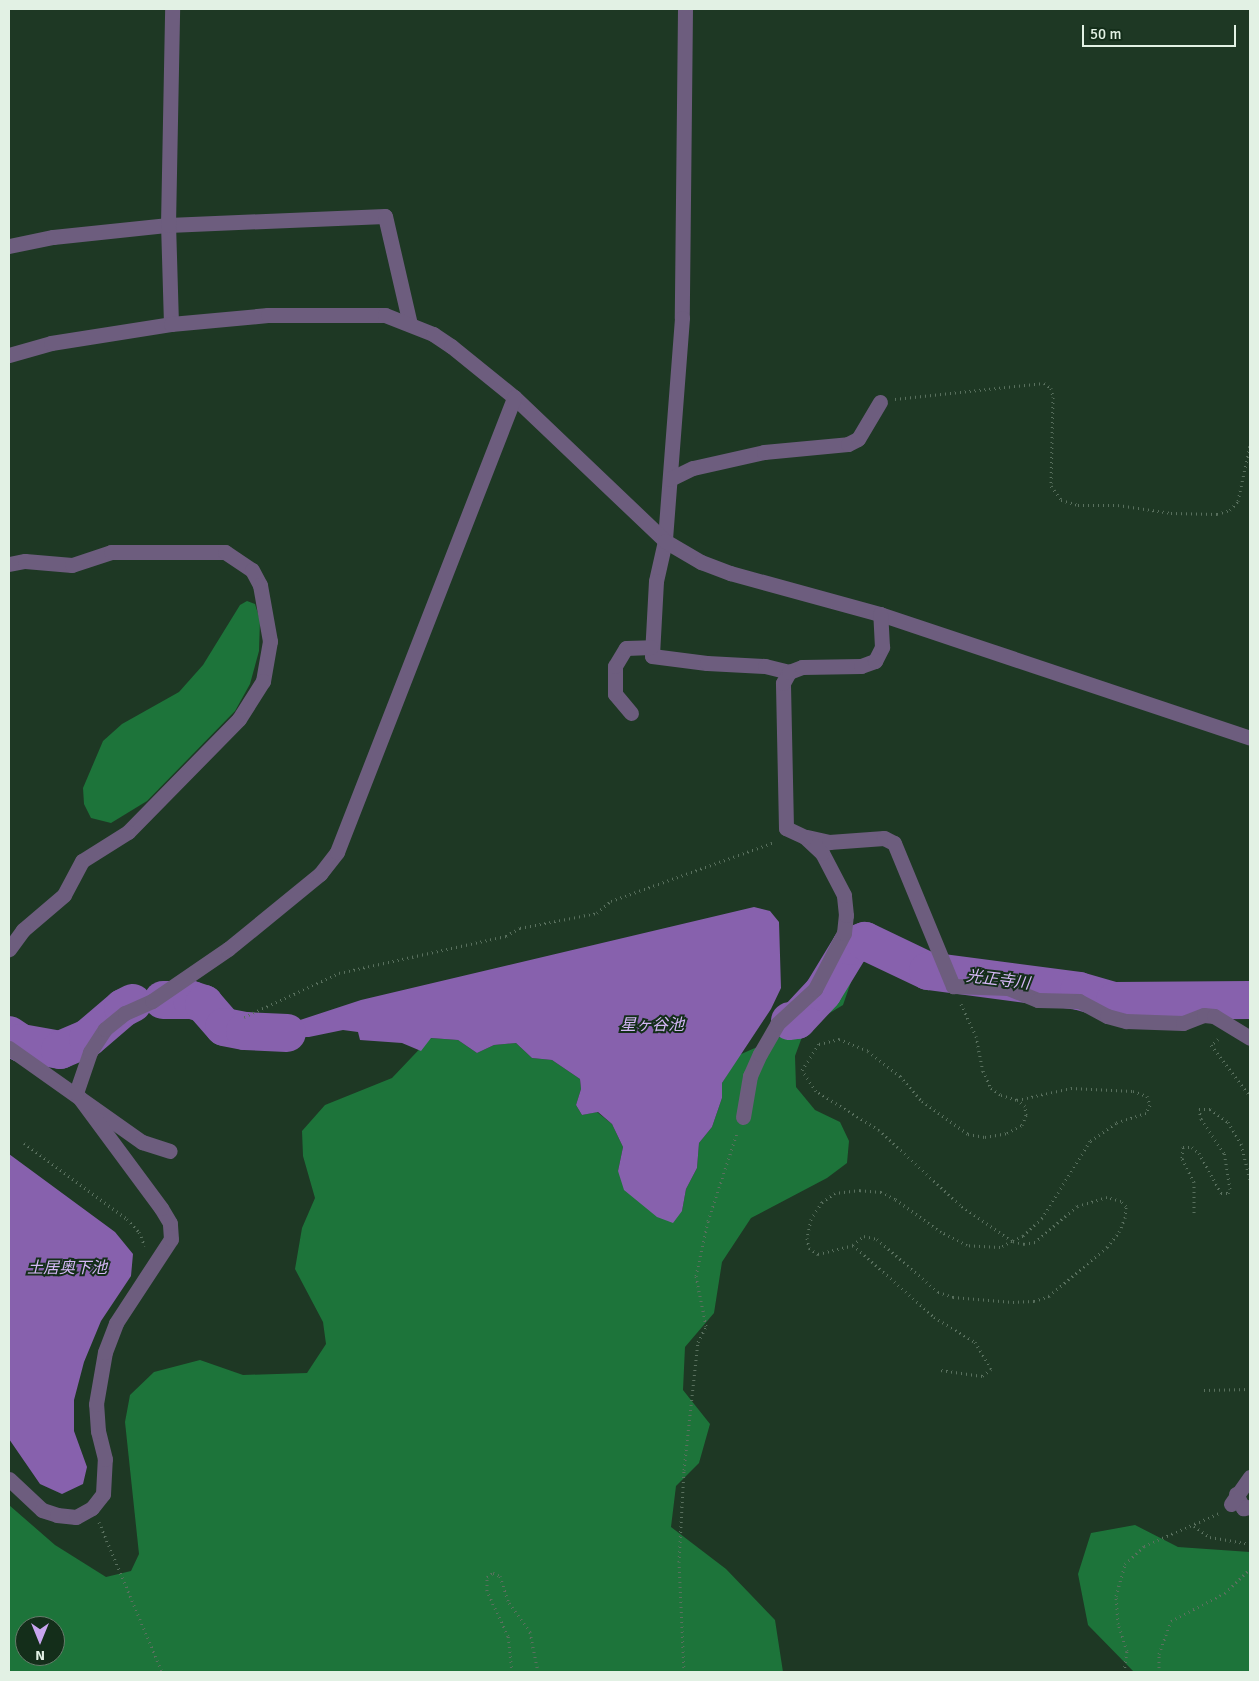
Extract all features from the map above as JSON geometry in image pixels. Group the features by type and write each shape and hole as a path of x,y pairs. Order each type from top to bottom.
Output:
{"street":[{"path":"170,324 168,225 172,9"},
{"path":"685,9 682,318 665,542 656,581 650,647 652,656 707,664 765,666 789,672 802,667 861,666 875,661 882,647 880,614"},
{"path":"9,246 53,237 168,225 385,216 410,324"},
{"path":"9,355 51,343 170,324 268,315 355,312 385,315 410,324 452,346 514,397 665,542 730,573 880,614 1250,738"},
{"path":"76,1093 90,1052 105,1029 125,1013 152,1001 228,950 320,874 337,852 514,397"},
{"path":"670,479 693,468 764,452 848,444 858,439 880,402"},
{"path":"9,564 24,561 72,565 111,552 225,552 252,570 260,584 270,641 263,681 239,719 128,832 82,861 64,895 22,930 9,949"},
{"path":"631,713 615,694 615,666 626,648 650,647"},
{"path":"789,672 783,683 785,820 790,832 828,842 884,838 894,843 953,986 1008,988 1038,1000 1080,1001 1108,1016 1126,1021 1183,1023 1204,1015 1214,1016 1250,1038"},
{"path":"743,1117 750,1076 760,1054 777,1024 815,989 844,933 844,895 822,853 805,837"},
{"path":"9,1048 76,1093 142,1142 170,1151"},
{"path":"9,1479 42,1510 76,1517 92,1508 103,1494 106,1476 96,1404 105,1352 116,1323 171,1239 170,1223 161,1208 76,1093"},
{"path":"1250,1477 1234,1499 1244,1508 1250,1507"}],"path":[{"path":"880,402 1044,383 1051,388 1053,397 1051,486 1061,500 1078,505 1118,505 1202,516 1230,510 1238,501 1250,445"},
{"path":"244,1018 339,973 506,936 520,928 597,913 611,901 779,840 790,832"},
{"path":"953,986 976,1036 983,1071 991,1088 1001,1095 1017,1100 1025,1106 1026,1115 1022,1125 1007,1133 985,1137 968,1134 922,1100 900,1076 868,1051 839,1039 819,1044 802,1070 816,1091 879,1130 960,1205 1012,1241 1024,1244 1035,1242 1062,1216 1095,1200 1108,1196 1126,1206 1119,1232 1107,1247 1049,1296 1034,1301 953,1297 938,1292 877,1238 864,1236 853,1245 818,1254 809,1248 806,1238 810,1219 822,1202 835,1193 860,1190 881,1192 967,1245 1000,1247 1012,1241 1032,1229 1042,1218 1090,1141 1116,1123 1146,1113 1150,1105 1146,1096 1132,1091 1080,1088 1017,1100"},
{"path":"1226,1043 1218,1039 1211,1046 1250,1096"},
{"path":"1194,1213 1194,1182 1182,1158 1183,1147 1192,1147 1199,1154 1221,1193 1228,1193 1230,1189 1224,1154 1201,1119 1199,1109 1210,1109 1228,1122 1242,1144 1250,1180"},
{"path":"684,1672 679,1562 684,1479 698,1342 706,1326 696,1276 708,1221 743,1117"},
{"path":"24,1143 128,1219 140,1232 146,1250"},
{"path":"853,1245 934,1318 975,1342 991,1369 982,1376 940,1370"},
{"path":"1204,1390 1250,1389"},
{"path":"1124,1672 1127,1651 1118,1624 1116,1596 1125,1564 1144,1546 1193,1526 1234,1499"},
{"path":"92,1508 112,1548 162,1672"},
{"path":"1193,1526 1210,1537 1250,1544"},
{"path":"1160,1672 1159,1654 1171,1621 1225,1593 1250,1568"},
{"path":"512,1672 508,1636 487,1591 487,1577 493,1573 500,1576 509,1604 530,1632 538,1672"}],"green space":[{"path":"247,601 255,604 260,620 259,651 250,684 235,711 147,801 111,823 91,818 84,804 83,788 103,741 122,724 179,692 203,665 240,605"},
{"path":"838,975 851,982 843,1005 823,1017 802,1037 795,1056 796,1087 815,1110 840,1122 849,1141 847,1163 827,1178 751,1218 722,1262 714,1313 685,1347 683,1390 710,1424 699,1463 676,1486 671,1527 726,1569 775,1620 783,1672 9,1672 9,1505 55,1545 106,1577 131,1571 139,1554 125,1422 130,1395 154,1372 200,1360 243,1375 307,1373 326,1344 323,1322 295,1269 302,1228 315,1198 303,1156 302,1131 325,1105 392,1078 430,1038 458,1040 477,1053 494,1045 516,1043 532,1058 552,1060 580,1079 581,1089 576,1105 582,1115 597,1112 612,1124 623,1147 618,1171 682,1211 686,1189 697,1168 699,1143 712,1127 722,1098 722,1083 739,1055 778,1038 802,1021"},
{"path":"1135,1525 1178,1547 1250,1552 1250,1672 1134,1672 1088,1625 1078,1574 1091,1533"}],"water":[{"name":"星ヶ谷池","path":"754,907 770,911 779,922 781,988 771,1009 722,1083 722,1098 712,1127 699,1143 697,1168 686,1189 682,1211 673,1223 657,1217 624,1190 618,1171 623,1147 612,1124 598,1112 582,1115 576,1105 581,1089 580,1079 552,1060 532,1058 516,1043 494,1045 477,1053 458,1040 431,1038 421,1051 402,1043 360,1040 358,1032 343,1030 309,1037 293,1037 287,1033 294,1022 361,1000"},
{"name":"土居奥下池","path":"9,1154 115,1232 133,1254 131,1276 101,1321 84,1362 74,1400 74,1431 87,1467 83,1484 62,1494 40,1484 9,1439"}],"waterway":[{"name":"光正寺川","path":"790,1021 797,1020 823,992 851,946 865,941 928,971 1079,991 1115,1001 1250,1000"},
{"path":"163,1000 192,1000 204,1004 224,1027 245,1031 287,1033"},
{"path":"9,1035 21,1043 60,1050 88,1038 123,1008 133,1003"}]}
